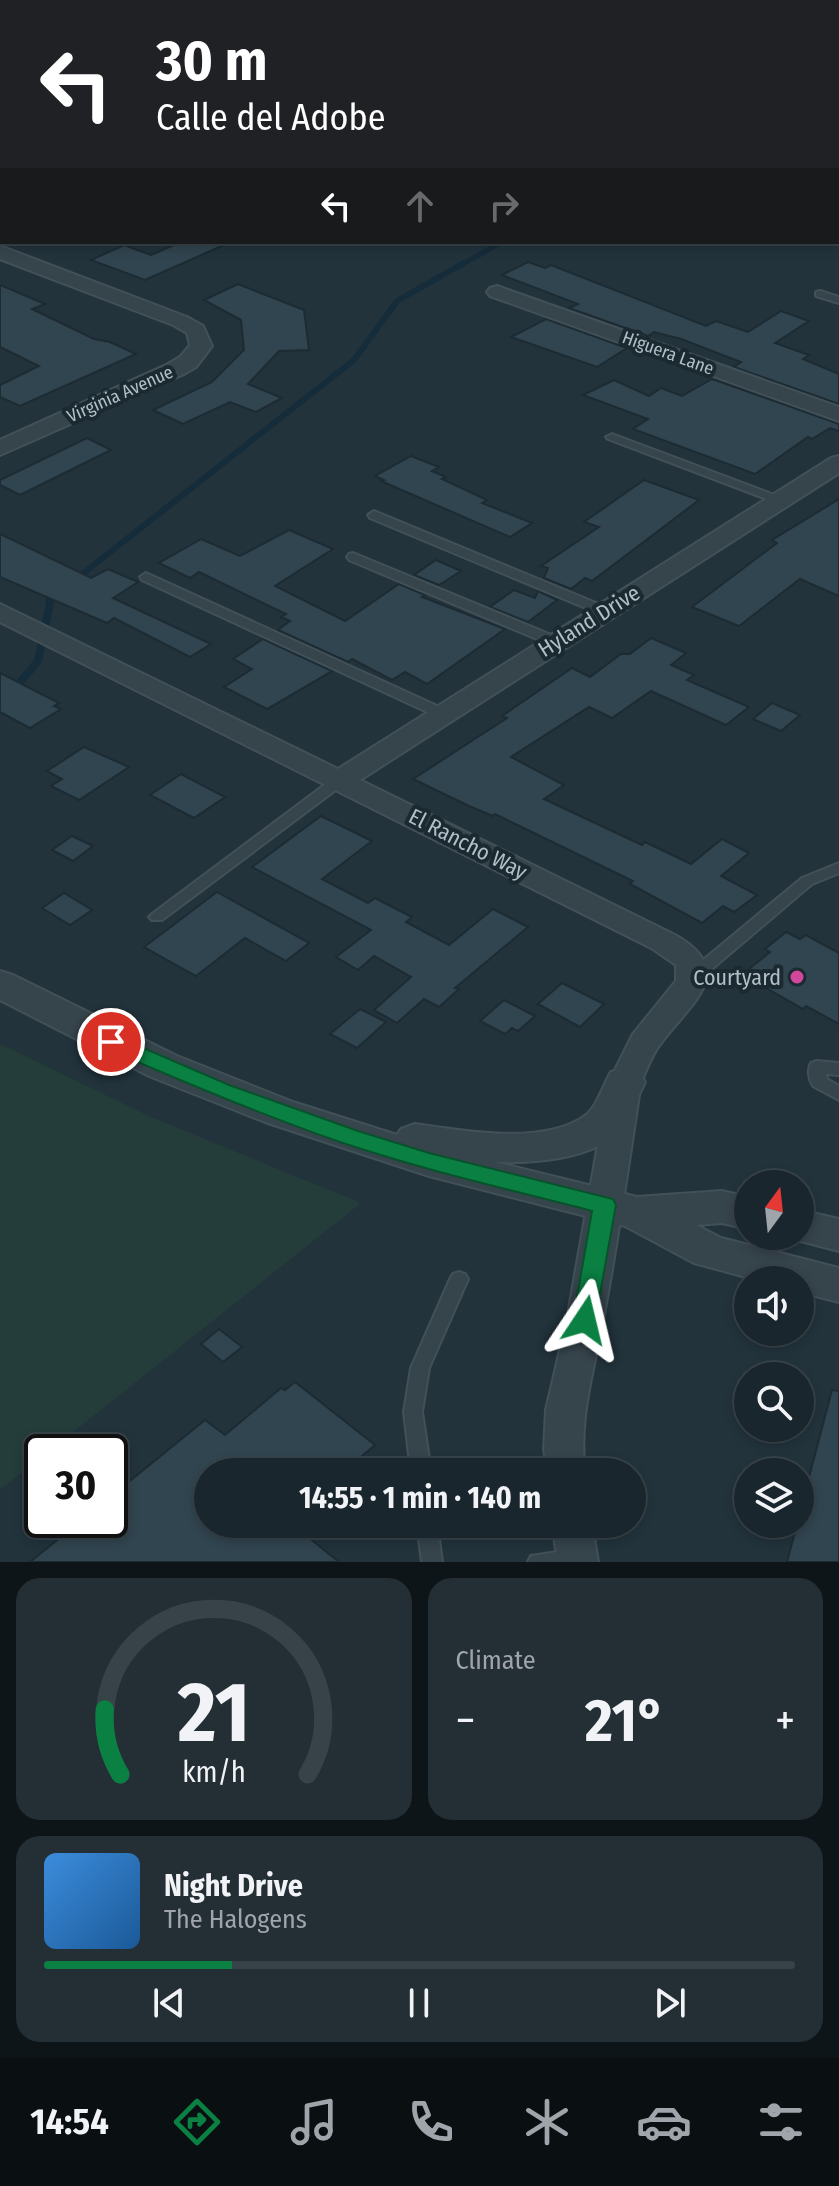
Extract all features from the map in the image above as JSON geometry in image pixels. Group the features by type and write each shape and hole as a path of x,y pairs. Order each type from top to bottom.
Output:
{"street":[{"name":"Virginia Avenue","path":"0,252 180,321 196,330 201,339 196,355 174,370 0,448"},
{"name":"Higuera Lane","path":"497,292 839,414"},
{"name":"Hyland Drive","path":"340,780 839,463"},
{"name":"El Rancho Way","path":"0,612 676,949 692,963 695,975"},
{"path":"279,1112 420,1139 530,1147 573,1139 593,1129 610,1114 644,1042 695,975"},
{"path":"0,984 163,1066 279,1112 429,1161 621,1209 709,1251 839,1285"},
{"path":"564,1458 565,1410 585,1320 621,1209 625,1082"},
{"path":"621,1209 722,1207 734,1210"},
{"path":"814,1229 839,1235"}],"lane":[{"path":"820,294 839,300"},
{"path":"612,437 781,501"},
{"path":"374,515 604,611"},
{"path":"353,557 556,642"},
{"path":"146,577 443,714"},
{"path":"157,917 340,780"},
{"path":"695,975 807,881 839,868"},
{"path":"839,1069 817,1067 819,1082 839,1094"},
{"path":"419,1458 413,1412 420,1368 459,1279"},
{"path":"429,1538 432,1562"},
{"path":"538,1562 576,1548"}],"green space":[{"path":"0,1044 151,1117 361,1203 71,1434 24,1434 24,1471 0,1490"}],"building":[{"path":"176,244 226,244 145,280 91,260 124,245 151,255"},
{"path":"528,262 545,268 551,265 706,326 716,321 748,332 781,311 809,321 775,343 809,355 803,359 839,374 839,404 734,367 741,362 681,339 654,332 648,336 569,308 578,304 502,275"},
{"path":"238,284 304,310 309,350 279,351 248,384 282,398 256,412 230,402 183,424 153,410 212,382 244,350 241,320 204,300"},
{"path":"0,285 45,304 32,309 94,339 110,342 136,354 20,406 0,397 0,385 39,366 0,347"},
{"path":"546,319 627,348 597,367 511,337"},
{"path":"712,379 839,424 839,431 830,428 812,439 808,437 755,474 633,429 648,419 583,395 614,380 649,396 661,388 682,396"},
{"path":"87,438 111,450 20,495 0,485 0,480"},
{"path":"411,456 439,467 432,471 446,477 442,479 487,500 482,503 532,523 510,537 375,476"},
{"path":"644,480 699,500 592,581 585,578 571,589 544,578 548,568 541,566 599,527 584,522"},
{"path":"839,499 839,596 800,579 739,626 692,607 777,543 772,540"},
{"path":"289,530 333,549 275,586 345,621 399,584 425,595 422,597 505,629 427,684 405,672 392,680 352,659 348,662 278,630 290,621 281,617 286,614 199,572 190,578 159,563 201,539 240,556"},
{"path":"0,534 91,578 108,569 138,582 113,598 211,644 190,657 114,618 107,623 0,577"},
{"path":"436,560 461,571 439,585 414,575"},
{"path":"514,590 535,598 538,591 557,600 528,622 490,607"},
{"path":"651,638 686,653 671,665 694,675 687,680 749,707 726,725 651,691 612,718 589,707 511,757 564,785 544,799 642,845 645,842 691,864 722,839 749,853 721,876 757,895 734,912 723,906 702,923 630,884 633,881 495,814 493,816 469,806 413,779 507,718 502,716 572,668 590,677 621,654 630,654"},
{"path":"263,639 332,671 267,709 224,687 252,669 233,659"},
{"path":"0,673 59,703 54,706 61,709 30,728 0,712"},
{"path":"772,703 800,715 781,731 753,719"},
{"path":"84,747 129,767 79,800 51,786 62,779 47,771"},
{"path":"181,774 225,797 194,818 150,795"},
{"path":"321,816 372,841 322,879 368,903 375,898 412,917 406,922 449,945 493,909 528,927 455,988 459,989 439,1007 424,999 397,1023 374,1010 411,977 374,956 358,970 336,957 371,930 252,867"},
{"path":"72,836 93,846 73,861 52,850"},
{"path":"217,892 309,943 286,961 245,938 196,976 144,947"},
{"path":"64,893 92,910 70,925 42,908"},
{"name":"Courtyard","path":"786,932 800,939 806,935 839,953 839,1024 806,1006 803,1009 752,980 759,974 749,969 770,952 765,949"},
{"path":"562,983 604,1004 580,1027 538,1004"},
{"path":"504,1000 535,1016 518,1031 512,1028 505,1034 480,1021"},
{"path":"360,1009 386,1022 357,1048 330,1034"},
{"path":"219,1329 242,1347 223,1362 201,1344"},
{"path":"295,1382 375,1445 360,1458 194,1458 194,1538 309,1538 339,1562 30,1562 60,1538 128,1538 128,1482 205,1420 225,1435 281,1388 285,1390"},
{"path":"832,1390 839,1391 839,1562 787,1562 793,1538 814,1538 814,1458"}],"waterway":[{"path":"461,265 498,244"},
{"path":"76,579 354,360 397,301 464,263"},
{"path":"51,598 59,592"},
{"path":"0,706 38,661 51,598"}],"place":[{"name":"Courtyard","path":"797,977"}],"route":[{"path":"111,1042 222,1091 350,1137 429,1161 605,1205 585,1320"}]}
